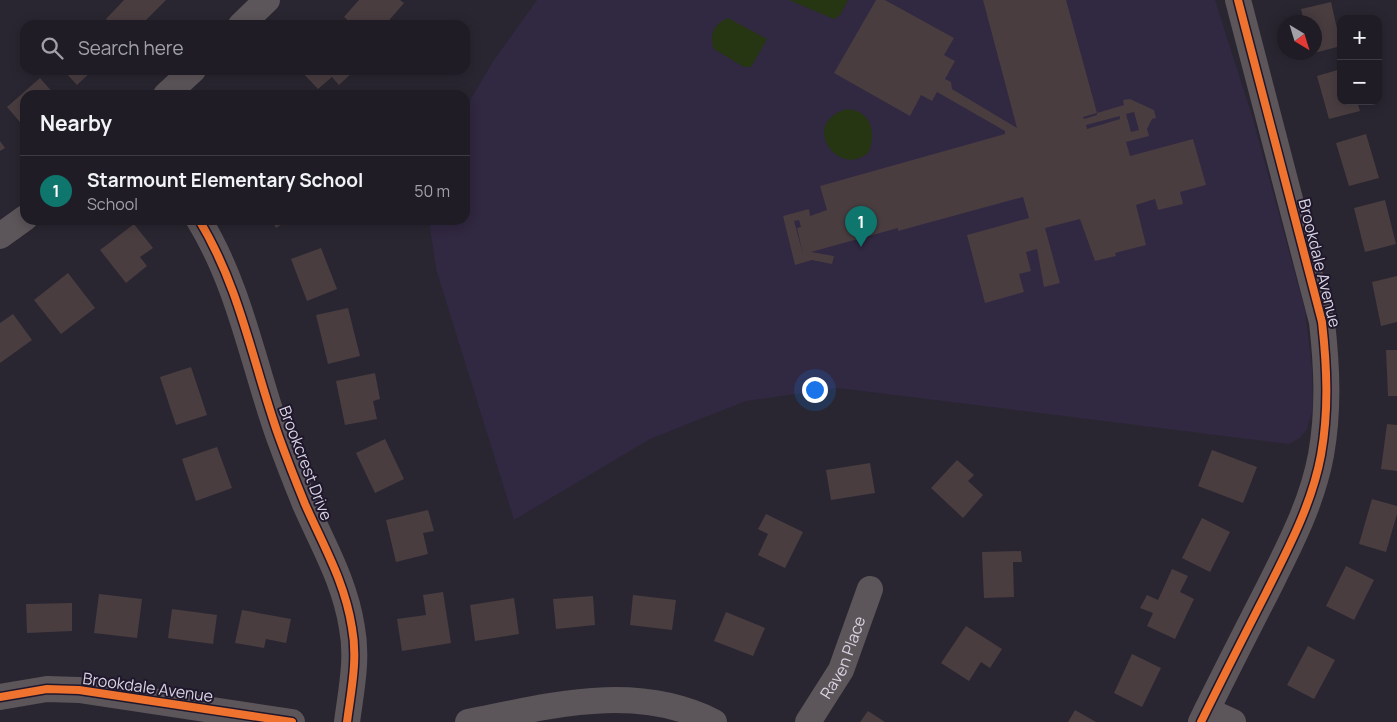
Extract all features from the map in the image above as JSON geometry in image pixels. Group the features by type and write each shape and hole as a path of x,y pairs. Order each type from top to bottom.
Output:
{"street":[{"path":"246,20 267,0"},
{"name":"Brookdale Avenue","path":"1204,716 1291,544 1313,490 1321,455 1327,401 1328,368 1322,322 1238,0"},
{"path":"171,90 188,75"},
{"path":"0,236 20,222"},
{"name":"Brookcrest Drive","path":"203,225 214,244 233,287 279,436 305,503 346,595 353,630 354,653 347,722"},
{"name":"Raven Place","path":"808,722 841,670 870,589"},
{"name":"Brookdale Avenue","path":"0,698 47,689 79,690 292,722"},
{"path":"468,722 576,701 614,698 671,706 714,722"},
{"path":"1204,716 1232,722"}],"shaded area":[{"path":"537,0 1215,0 1253,119 1305,310 1312,370 1313,409 1307,429 1300,438 1289,444 838,388 746,401 650,439 514,520 436,269 430,225 470,225 470,101 494,60"}],"green space":[{"path":"789,0 848,0 840,15 834,19"},
{"path":"728,18 767,39 751,67 744,67 714,49 712,39 714,30 719,23"},
{"path":"847,109 862,114 867,118 872,131 869,152 857,159 846,159 836,154 828,146 825,136 826,126 833,116"}],"building":[{"path":"124,0 166,0 146,20 106,19"},
{"path":"359,0 400,0 404,3 389,20 347,20 344,17"},
{"path":"876,0 885,0 954,38 944,55 955,61 945,79 951,82 952,89 1017,128 983,0 1066,0 1097,113 1124,105 1123,100 1130,99 1154,110 1156,118 1152,119 1147,129 1149,136 1126,142 1130,156 1193,139 1206,185 1180,192 1183,204 1158,210 1155,199 1136,205 1146,245 1115,253 1116,256 1095,261 1080,219 1045,228 1060,283 1044,287 1037,249 1026,252 1031,271 1019,274 1024,292 985,303 967,235 1029,218 1023,197 898,231 898,228 811,252 834,256 832,264 812,260 795,265 783,216 809,209 810,216 827,210 820,186 1005,134 1005,131 937,92 932,101 921,95 910,116 834,73","holes":["1134,112 1139,130 1131,132 1126,114","1097,113 1097,115 1084,119 1083,117","1120,116 1120,119 1087,129 1086,125","799,220 801,227 797,228 803,254 794,221"]},
{"path":"1331,2 1337,28 1337,47 1322,51 1322,15 1302,15 1301,9"},
{"path":"1337,70 1337,105 1358,105 1360,111 1329,119 1317,76"},
{"path":"68,75 88,75 77,85"},
{"path":"305,75 350,75 339,85 332,77 318,89"},
{"path":"40,78 51,90 26,90"},
{"path":"20,96 20,122 7,107"},
{"path":"1366,134 1379,178 1349,186 1336,143"},
{"path":"0,141 5,148 0,151"},
{"path":"1385,200 1396,244 1365,252 1354,208"},
{"path":"133,225 135,225 153,248 140,257 147,266 126,283 100,250"},
{"path":"321,248 337,289 307,301 291,259"},
{"path":"68,273 95,308 61,334 34,300"},
{"path":"1397,276 1397,322 1381,326 1372,282"},
{"path":"348,308 360,356 328,364 316,315"},
{"path":"13,314 32,340 0,363 0,323"},
{"path":"1386,350 1397,350 1397,396 1388,396"},
{"path":"191,367 207,415 176,425 160,377"},
{"path":"375,373 380,399 373,401 377,419 345,425 336,381"},
{"path":"1387,424 1397,425 1397,471 1381,469"},
{"path":"385,439 404,479 375,493 356,453"},
{"path":"217,447 232,488 196,501 182,459"},
{"path":"1212,450 1257,467 1243,503 1198,486"},
{"path":"957,460 974,475 968,481 983,495 963,518 931,488"},
{"path":"870,463 875,493 831,500 826,470"},
{"path":"1372,499 1397,506 1397,514 1386,552 1359,544"},
{"path":"428,510 434,531 423,533 428,554 396,562 386,520"},
{"path":"766,514 803,532 785,568 758,555 768,534 758,529"},
{"path":"1202,518 1230,532 1210,572 1182,558"},
{"path":"1021,551 1022,562 1013,562 1014,597 984,598 982,552"},
{"path":"1346,566 1374,580 1354,620 1326,606"},
{"path":"1172,569 1188,576 1180,592 1194,599 1175,639 1147,626 1153,613 1140,608 1147,595 1158,600"},
{"path":"443,592 451,643 402,651 397,619 426,615 423,595"},
{"path":"99,594 142,599 137,638 94,633"},
{"path":"633,595 676,600 672,630 630,625"},
{"path":"593,596 595,625 556,629 553,599"},
{"path":"514,598 519,634 475,641 470,605"},
{"path":"72,603 72,631 27,633 26,604"},
{"path":"172,609 217,615 213,644 168,638"},
{"path":"242,610 291,619 286,643 266,639 264,648 235,643"},
{"path":"726,612 765,628 753,656 714,641"},
{"path":"966,626 1002,649 990,668 981,662 969,681 941,663"},
{"path":"1308,646 1335,660 1314,699 1287,685"},
{"path":"1132,654 1161,668 1142,707 1114,693"},
{"path":"1075,710 1096,722 1068,722"},
{"path":"868,711 885,722 860,722"}],"cycle path":[{"path":"1201,722 1283,560 1305,509 1312,491 1321,455 1326,405 1326,372 1322,322 1238,0"},
{"path":"202,225 225,272 245,326 282,445 305,504 333,564 349,611 354,651 347,722"},
{"path":"0,697 47,689 79,690 292,722"}],"place":[{"name":"Starmount Elementary School","path":"861,247"}]}
